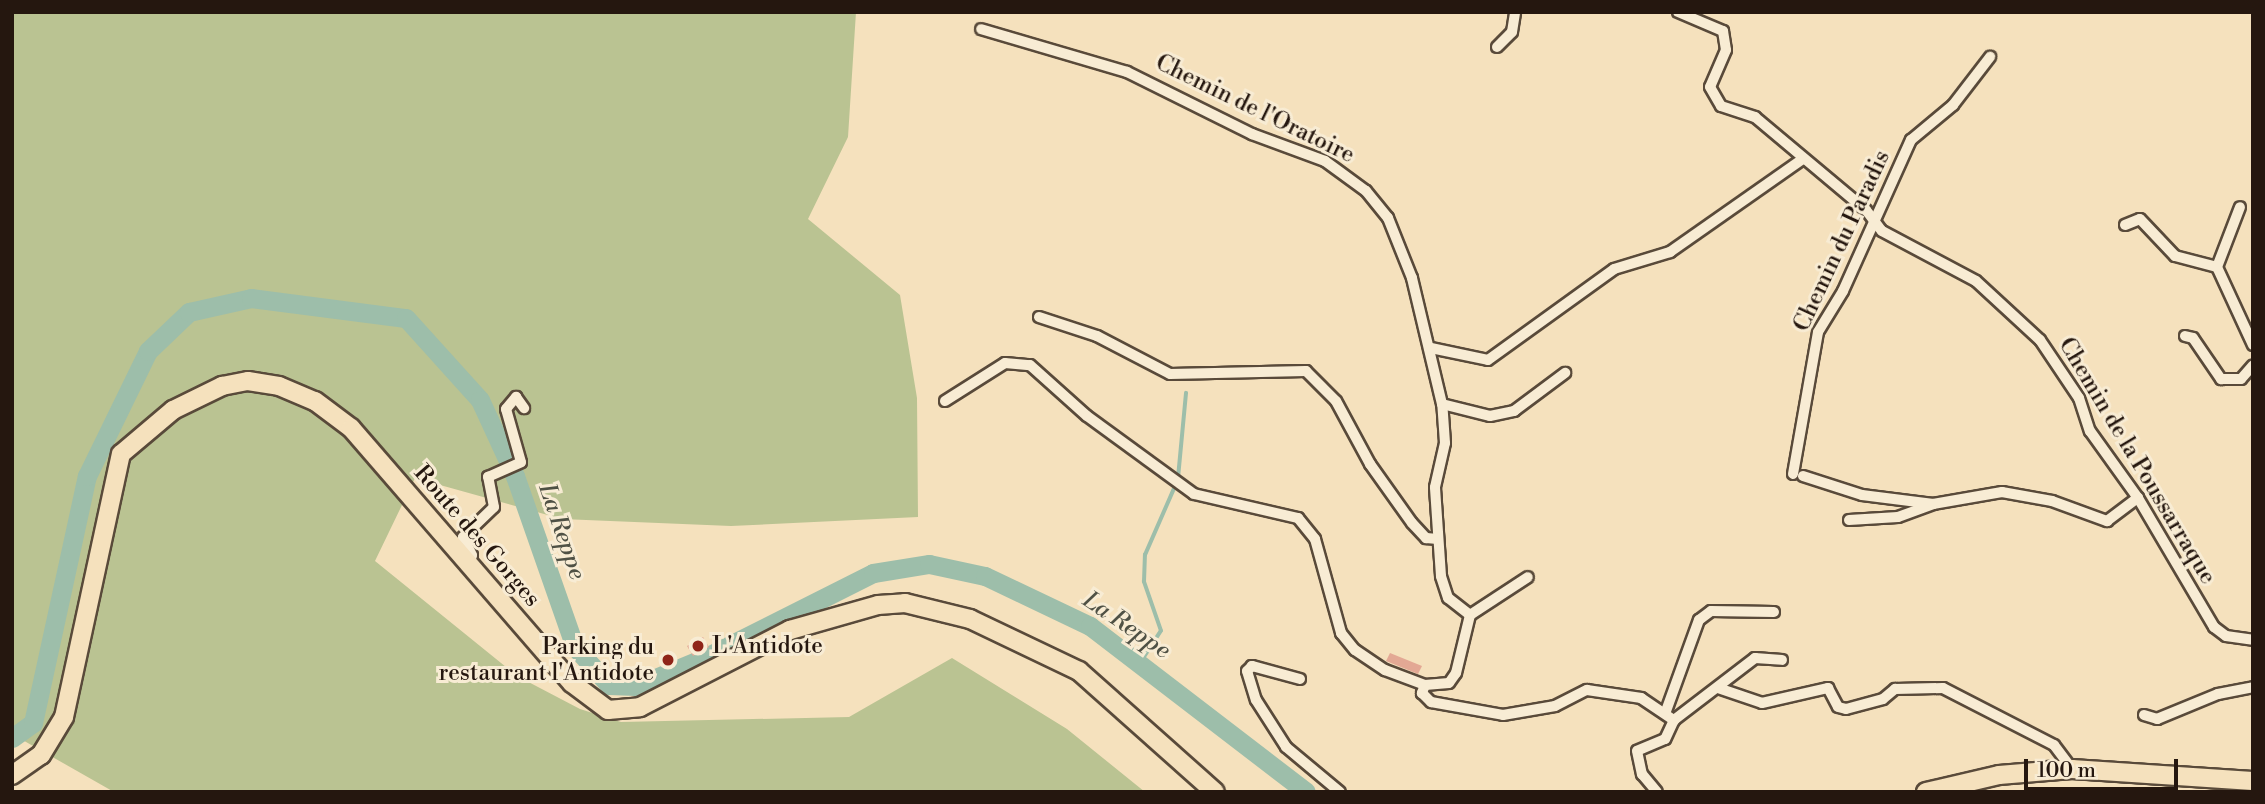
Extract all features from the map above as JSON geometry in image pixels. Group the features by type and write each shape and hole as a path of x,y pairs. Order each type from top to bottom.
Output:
{"main road":[{"name":"Route des Gorges","path":"12,775 41,755 64,717 121,454 173,410 222,386 248,381 279,386 333,413 572,682 608,710 640,707 790,630 878,605 905,603 970,618 1092,678 1216,792"},
{"path":"1927,792 1999,775 2072,769 2253,781"}],"street":[{"path":"1497,47 1512,32 1515,12"},
{"name":"Chemin de la Poussarraque","path":"1678,12 1723,30 1726,50 1710,87 1713,97 1732,113 1755,117 1873,221 1976,281 2040,340 2079,398 2090,431 2138,498 2214,627 2226,636 2253,640"},
{"name":"Chemin de l'Oratoire","path":"981,29 1127,72 1349,176 1388,218 1431,348 1441,404 1445,443 1435,487 1438,539 1448,598 1470,615"},
{"name":"Chemin du Paradis","path":"1933,504 1862,495 1798,475 1818,332 1918,131 1953,105 1990,57"},
{"path":"1431,348 1488,360 1614,269 1670,252 1803,159"},
{"path":"2240,207 2217,267 2253,345"},
{"path":"2125,225 2140,219 2175,256 2217,267"},
{"path":"1039,317 1097,336 1170,374 1306,371 1336,401 1370,464 1412,523 1426,538 1438,539"},
{"path":"2185,336 2193,338 2221,379 2241,379 2253,365"},
{"path":"945,401 1018,360 1194,494 1298,518 1315,539 1340,633 1385,670 1425,685 1449,683 1470,615 1528,577"},
{"path":"1441,404 1490,416 1514,411 1565,373"},
{"path":"469,565 470,548 463,537 491,515 495,508 488,477 521,462 506,409 516,397 524,408"},
{"path":"1849,520 1898,517 1933,504 2002,492 2052,500 2107,521 2138,498"},
{"path":"1666,711 1699,620 1711,611 1774,612"},
{"path":"1657,792 1642,774 1637,751 1665,739 1674,720 1755,658 1782,660"},
{"path":"1300,679 1252,666 1247,671 1256,700 1286,747 1339,792"},
{"path":"1425,685 1426,699 1519,715 1587,690 1629,694 1666,711 1674,720"},
{"path":"2144,715 2158,719 2218,694 2253,687"},
{"path":"1718,688 1762,703 1828,688 1838,707 1846,709 1883,699 1895,689 1944,688 2054,745 2072,769"}],"green space":[{"path":"12,12 856,12 848,137 808,219 900,295 917,398 918,517 731,526 562,519 415,478 375,561 517,676 580,709 621,722 849,717 952,658 1067,729 1145,792 114,792 12,734"}],"building":[{"name":"L'Antidote","path":"703,637 709,647 693,656 687,646"},
{"path":"1390,653 1422,666 1418,674 1386,661"}],"waterway":[{"name":"La Reppe","path":"12,738 33,723 87,476 148,351 189,312 251,298 406,318 480,400 515,476 575,647 609,685 636,686 706,657 873,573 929,564 985,576 1090,626 1306,792"},
{"path":"1178,478 1186,393"},
{"path":"1140,663 1161,631 1144,582 1145,555 1176,484"}],"place":[{"name":"L'Antidote","path":"698,646"},
{"name":"Parking du restaurant l'Antidote","path":"668,660"}]}
